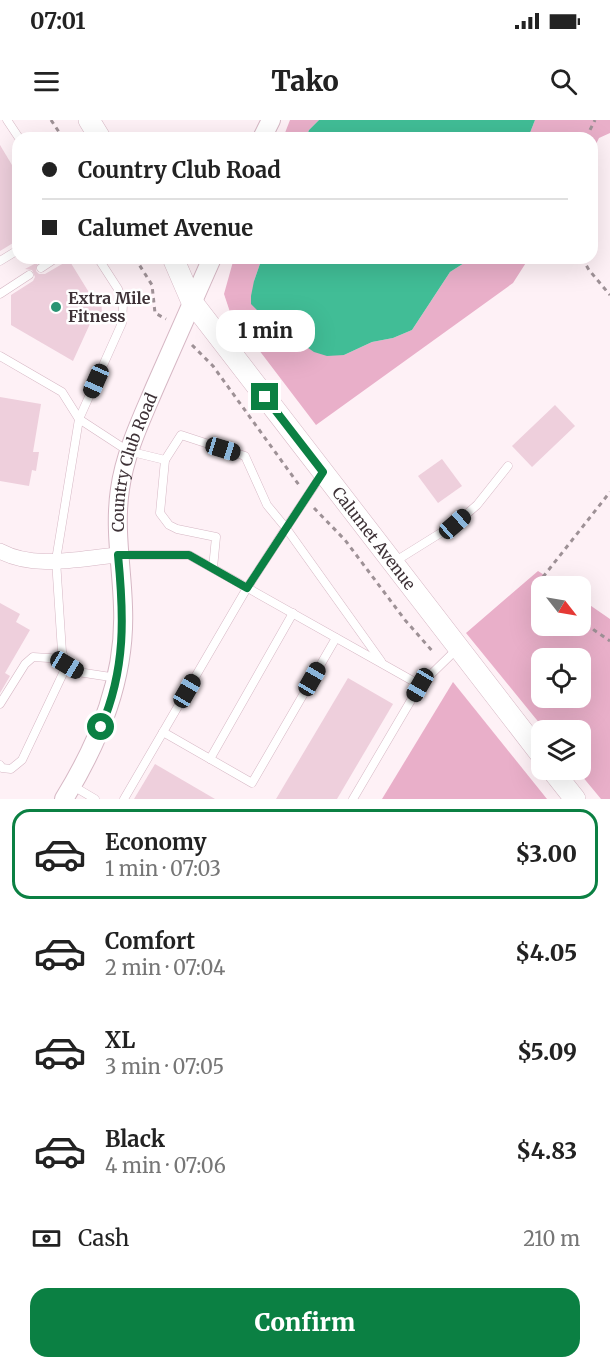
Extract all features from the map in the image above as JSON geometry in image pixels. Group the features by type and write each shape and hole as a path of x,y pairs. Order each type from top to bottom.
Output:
{"main road":[{"name":"Calumet Avenue","path":"175,264 192,302 531,742"},
{"path":"560,780 575,799"}],"street":[{"name":"Country Club Road","path":"68,792 93,747 109,708 117,678 122,648 123,608 117,523 120,489 128,451 209,264"},
{"path":"0,551 21,559 41,562 118,555"}],"lane":[{"path":"41,268 47,264"},
{"path":"0,765 2,768 11,769 22,760 65,662 62,652 56,560 79,419 122,323 123,304 118,289 102,264"},
{"path":"0,294 29,275"},
{"path":"0,356 62,392 79,419 128,451 165,460"},
{"path":"213,568 216,537 177,529 169,525 160,513 165,460 181,435 245,456 267,505 383,664"},
{"path":"392,563 455,524 477,505 508,466"},
{"path":"124,799 247,588 323,472"},
{"path":"118,555 189,555 420,685"},
{"path":"210,759 293,613"},
{"path":"163,732 252,783 336,638"},
{"path":"353,799 420,685 458,648"},
{"path":"0,704 25,664 33,657 65,662 78,672 117,678"},
{"path":"68,792 95,799"}],"path":[{"path":"139,264 152,285 155,313 166,319 213,366 315,509 345,540 405,620 442,663"},
{"path":"587,264 610,295"},
{"path":"544,576 610,492"},
{"path":"591,627 610,640"}],"shaded area":[{"path":"290,120 319,120 308,132 285,132"},
{"path":"319,120 535,120 530,132 308,132"},
{"path":"535,120 610,120 610,133 598,140 598,132 530,132"},
{"path":"232,264 260,264 254,281 344,355 372,342 393,338 412,330 450,272 463,264 525,264 513,283 316,425 230,312 224,294"},
{"path":"260,264 463,264 450,272 412,330 393,338 372,342 344,355 327,356 314,352 265,318 251,304 254,281"},
{"path":"538,571 546,576 532,576"},
{"path":"531,577 531,636 591,636 591,606 610,619 610,799 601,799 585,780 591,780 591,720 537,720 466,633"},
{"path":"453,682 547,799 382,799"}],"building":[{"path":"0,145 12,165 12,244 0,251"},
{"name":"Extra Mile Fitness","path":"38,264 36,271 39,274 45,274 62,264 71,264 93,299 101,298 102,314 94,315 73,361 11,325 11,295 33,281 35,277 32,270 25,269"},
{"path":"0,397 41,404 33,452 39,452 36,471 32,470 29,486 0,481"},
{"path":"555,405 575,426 532,467 512,446"},
{"path":"442,459 462,486 438,503 418,476"},
{"path":"0,603 20,614 16,622 30,630 5,673 10,676 0,693"},
{"path":"348,678 393,704 337,799 276,799"},
{"path":"155,764 215,799 134,799"}],"place":[{"name":"Extra Mile Fitness","path":"56,307"}],"route":[{"path":"101,727 117,678 122,648 123,608 118,555 189,555 247,588 323,472 265,397"}]}
